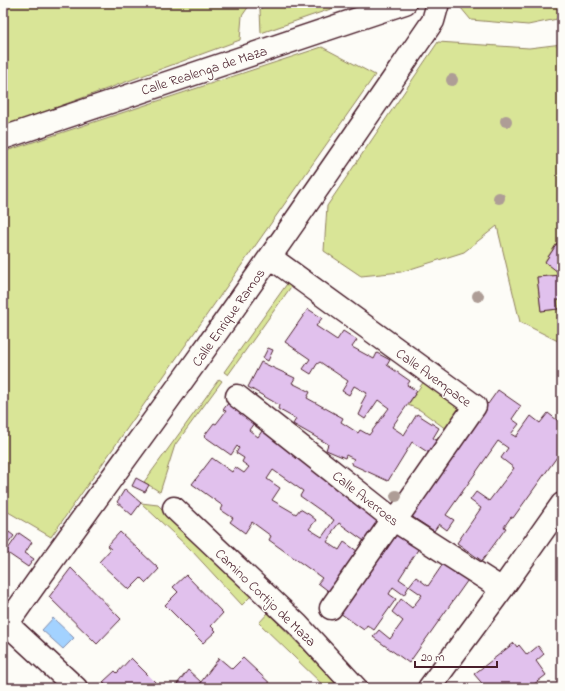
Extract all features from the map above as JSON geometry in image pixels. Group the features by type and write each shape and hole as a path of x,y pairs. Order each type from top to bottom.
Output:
{"street":[{"name":"Calle Realenga de Maza","path":"3,138 404,3"},
{"name":"Calle Enrique Ramos","path":"76,688 5,627 270,257 433,21 438,3"},
{"name":"Calle Avempace","path":"270,257 475,406 402,511 331,608"},
{"name":"Calle Averroes","path":"237,396 394,520 502,589"},
{"path":"429,688 562,504"},
{"name":"Camino Cortijo de Maza","path":"174,508 297,624 356,688"}],"green space":[{"path":"3,3 251,3 242,16 240,40 3,127"},
{"path":"265,3 348,3 261,33 260,10"},
{"path":"465,3 562,3 562,18 528,25 471,20 461,8"},
{"path":"438,42 529,48 562,44 562,236 545,261 562,275 537,277 541,311 558,309 557,300 562,300 562,343 520,322 497,226 464,252 401,272 361,276 324,251 327,206"},
{"path":"322,47 375,75 51,537 3,509 3,152"},
{"path":"289,281 293,284 228,375 224,372"},
{"path":"426,378 462,405 446,429 420,410 408,405"},
{"path":"219,379 222,381 175,445 160,492 144,482"},
{"path":"141,503 158,505 251,596 242,605 192,551"},
{"path":"268,613 342,688 326,688 259,623"}],"water":[{"path":"53,618 74,638 63,649 42,630"}],"building":[{"path":"562,236 562,275 545,262"},
{"path":"562,275 562,300 557,300 558,309 541,311 537,277"},
{"path":"308,309 322,318 316,326 337,340 343,331 357,340 352,347 374,359 377,353 390,360 387,365 410,381 407,385 417,391 392,427 404,435 417,414 439,428 433,438 437,440 429,453 412,442 388,481 351,464 354,459 346,455 345,458 326,450 328,444 293,424 296,419 278,409 279,405 248,387 261,362 295,378 292,383 310,392 307,398 343,418 341,422 358,433 360,430 369,435 389,408 378,400 365,419 359,415 363,406 361,404 367,393 354,386 349,395 342,391 348,381 320,362 311,374 303,369 310,359 285,342"},
{"path":"268,348 273,350 268,361 263,358"},
{"path":"498,390 521,406 512,419 519,424 511,434 516,437 531,416 540,423 548,413 562,424 562,450 513,518 511,517 504,527 506,528 482,561 457,543 481,508 470,500 476,492 489,501 514,468 501,458 508,448 498,441 446,515 454,520 447,530 439,524 434,531 408,514 487,403 488,404"},
{"path":"231,399 257,419 249,430 258,437 264,428 384,520 367,543 339,523 332,532 333,533 327,542 339,550 344,542 360,553 331,593 318,583 322,578 269,540 271,536 252,522 245,533 230,522 233,518 221,510 223,506 192,484 212,458 232,472 235,467 244,473 249,467 242,462 244,458 236,453 239,448 237,446 231,455 204,436 226,411 223,410","holes":["273,470 303,491 300,496 334,520 322,537 309,529 316,520 310,515 300,509 296,514 272,500 280,488 267,479"]},
{"path":"136,478 149,485 145,492 132,486"},
{"path":"125,489 141,503 132,515 117,502"},
{"path":"395,531 419,548 399,579 409,586 404,595 393,587 389,594 396,599 374,630 367,625 364,630 340,613 351,599 349,597"},
{"path":"9,532 14,536 7,545 3,542 3,540"},
{"path":"120,532 159,569 146,583 141,578 129,590 99,562 111,549 107,546"},
{"path":"19,533 32,542 25,553 34,559 28,567 6,552"},
{"path":"445,561 470,577 409,663 373,637 379,630 390,639 403,621 392,612 401,599 412,608 422,595 409,586 416,577 428,586"},
{"path":"71,568 121,619 97,644 49,597"},
{"path":"186,575 223,613 211,626 216,631 203,643 165,605 178,592 173,587"},
{"path":"514,643 517,647 519,645 527,655 538,646 544,654 536,661 546,675 529,688 486,688 474,674"},
{"path":"131,658 161,688 109,688 103,682 115,671 117,673"},
{"path":"219,658 232,669 243,658 275,688 207,688 201,682"},
{"path":"188,670 201,682 198,688 174,688"}]}
